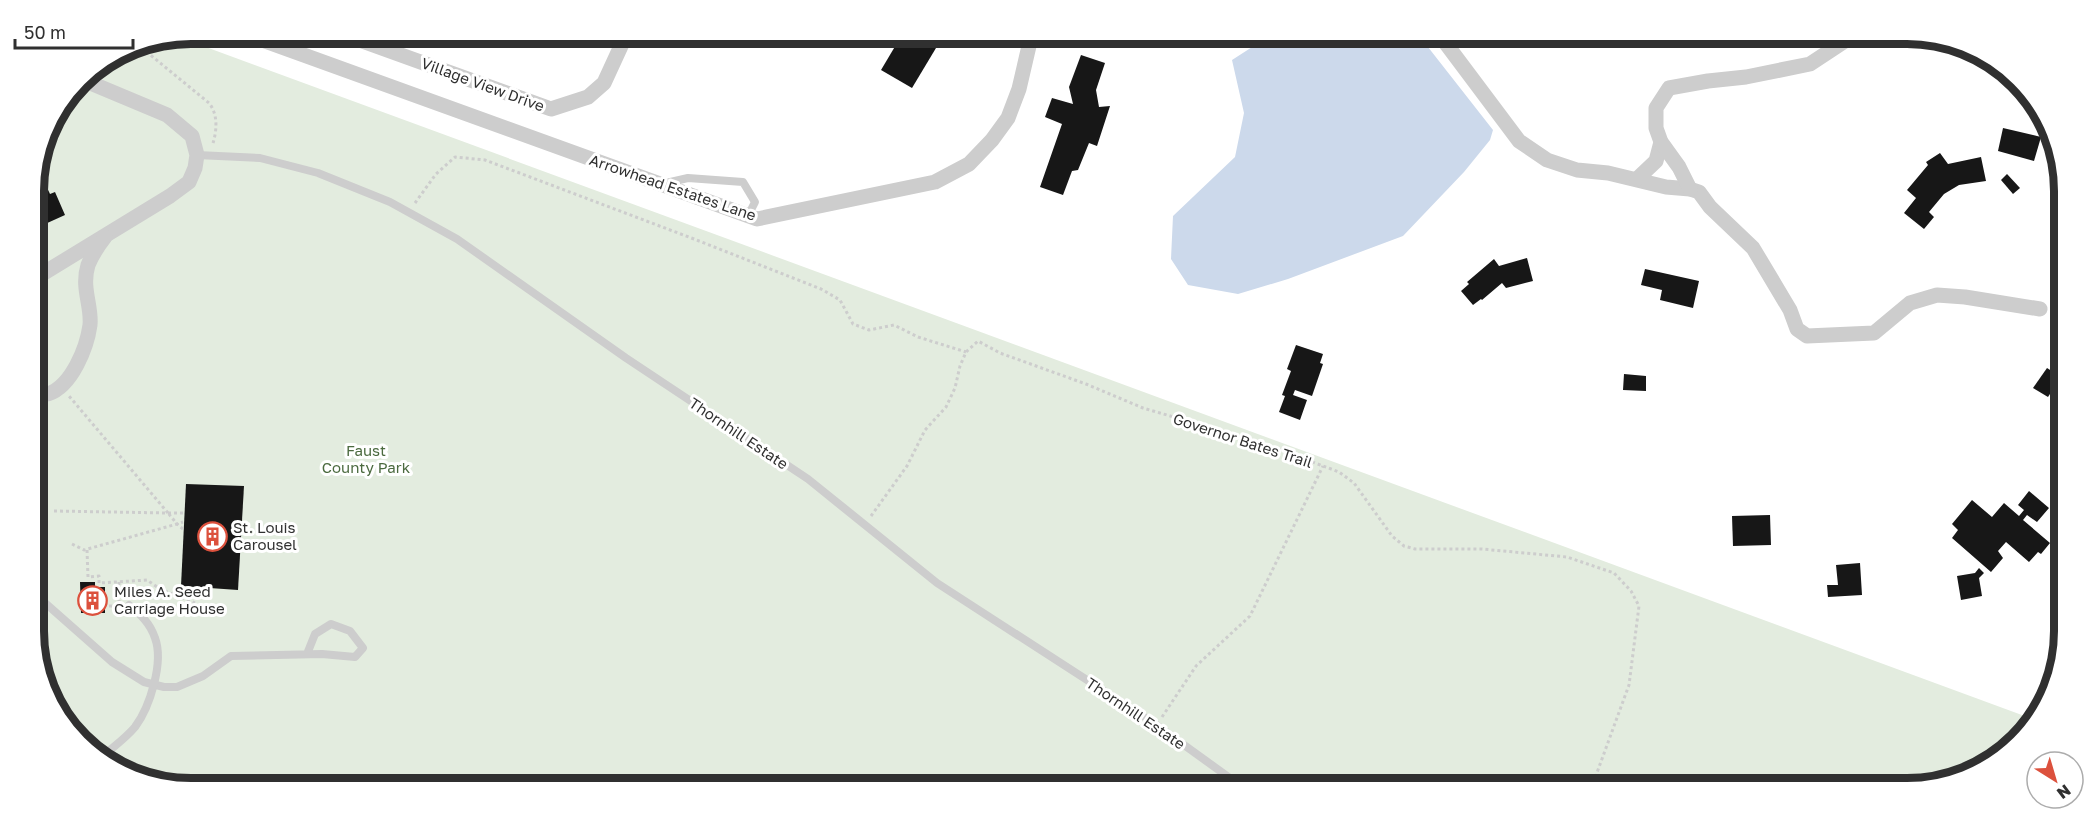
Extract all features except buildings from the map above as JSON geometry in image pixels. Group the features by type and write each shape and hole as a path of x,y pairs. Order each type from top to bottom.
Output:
{"street":[{"name":"Arrowhead Estates Lane","path":"273,44 757,219 935,182 969,164 992,140 1008,118 1019,89 1029,44"},
{"name":"Village View Drive","path":"371,44 551,109 588,97 604,84 622,44"},
{"path":"1446,44 1519,141 1547,160 1574,169 1637,179 1666,188 1690,189 1698,192 1752,248 1790,310 1797,329 1807,336 1874,333 1910,303 1937,295 2040,309"},
{"path":"1690,189 1679,167 1661,142 1656,128 1656,108 1669,88 1746,77 1810,64 1840,44"},
{"path":"44,273 189,182 197,154 192,136 167,115 91,83"},
{"path":"1637,179 1656,160 1661,142"},
{"path":"44,394 61,386 84,354 90,323 85,292 88,266 108,232"}],"lane":[{"name":"Thornhill Estate","path":"197,154 260,158 318,173 390,202 457,239 626,358 808,479 937,583 1157,725 1230,778"},
{"path":"658,184 688,178 742,182 756,202 751,210 744,214"},
{"path":"44,602 112,662 144,682 164,687 177,687 202,676 231,656 307,654 355,657 363,648 350,631 331,624 315,634 307,654"},
{"path":"107,752 135,727 148,703 154,685 158,658 156,639 146,618 129,605"}],"path":[{"path":"146,50 214,109 216,128 213,143"},
{"path":"408,212 436,174 454,157 485,160 821,290 840,300 853,324 869,330 894,325 918,337 966,352 955,388 946,407 925,430 907,466 865,525"},
{"name":"Governor Bates Trail","path":"966,352 978,341 1000,353 1086,384 1143,408 1262,443 1339,472 1354,483 1392,536 1404,546 1415,549 1482,549 1567,556 1614,573 1631,591 1639,606 1629,685 1595,778"},
{"path":"61,386 183,530"},
{"path":"1157,725 1196,666 1250,616 1323,466"},
{"path":"54,511 184,513"},
{"path":"72,544 87,550 183,522"},
{"path":"87,550 88,577 99,576 99,583 147,580 157,588 195,603"},
{"path":"119,582 119,606"}],"green space":[{"name":"Faust County Park","path":"198,44 2026,717 1996,748 1980,759 1935,776 1916,778 190,778 171,777 143,771 109,754 80,728 59,697 46,660 44,641 44,181 51,143 59,125 74,101 94,80 117,63 143,51 171,45"}],"water":[{"path":"1257,44 1426,44 1493,130 1490,140 1464,172 1403,236 1288,279 1238,294 1188,285 1171,259 1173,216 1235,157 1244,113 1232,60"}],"place":[{"name":"St. Louis Carousel","path":"212,536"},
{"name":"Miles A. Seed Carriage House","path":"93,600"}]}
